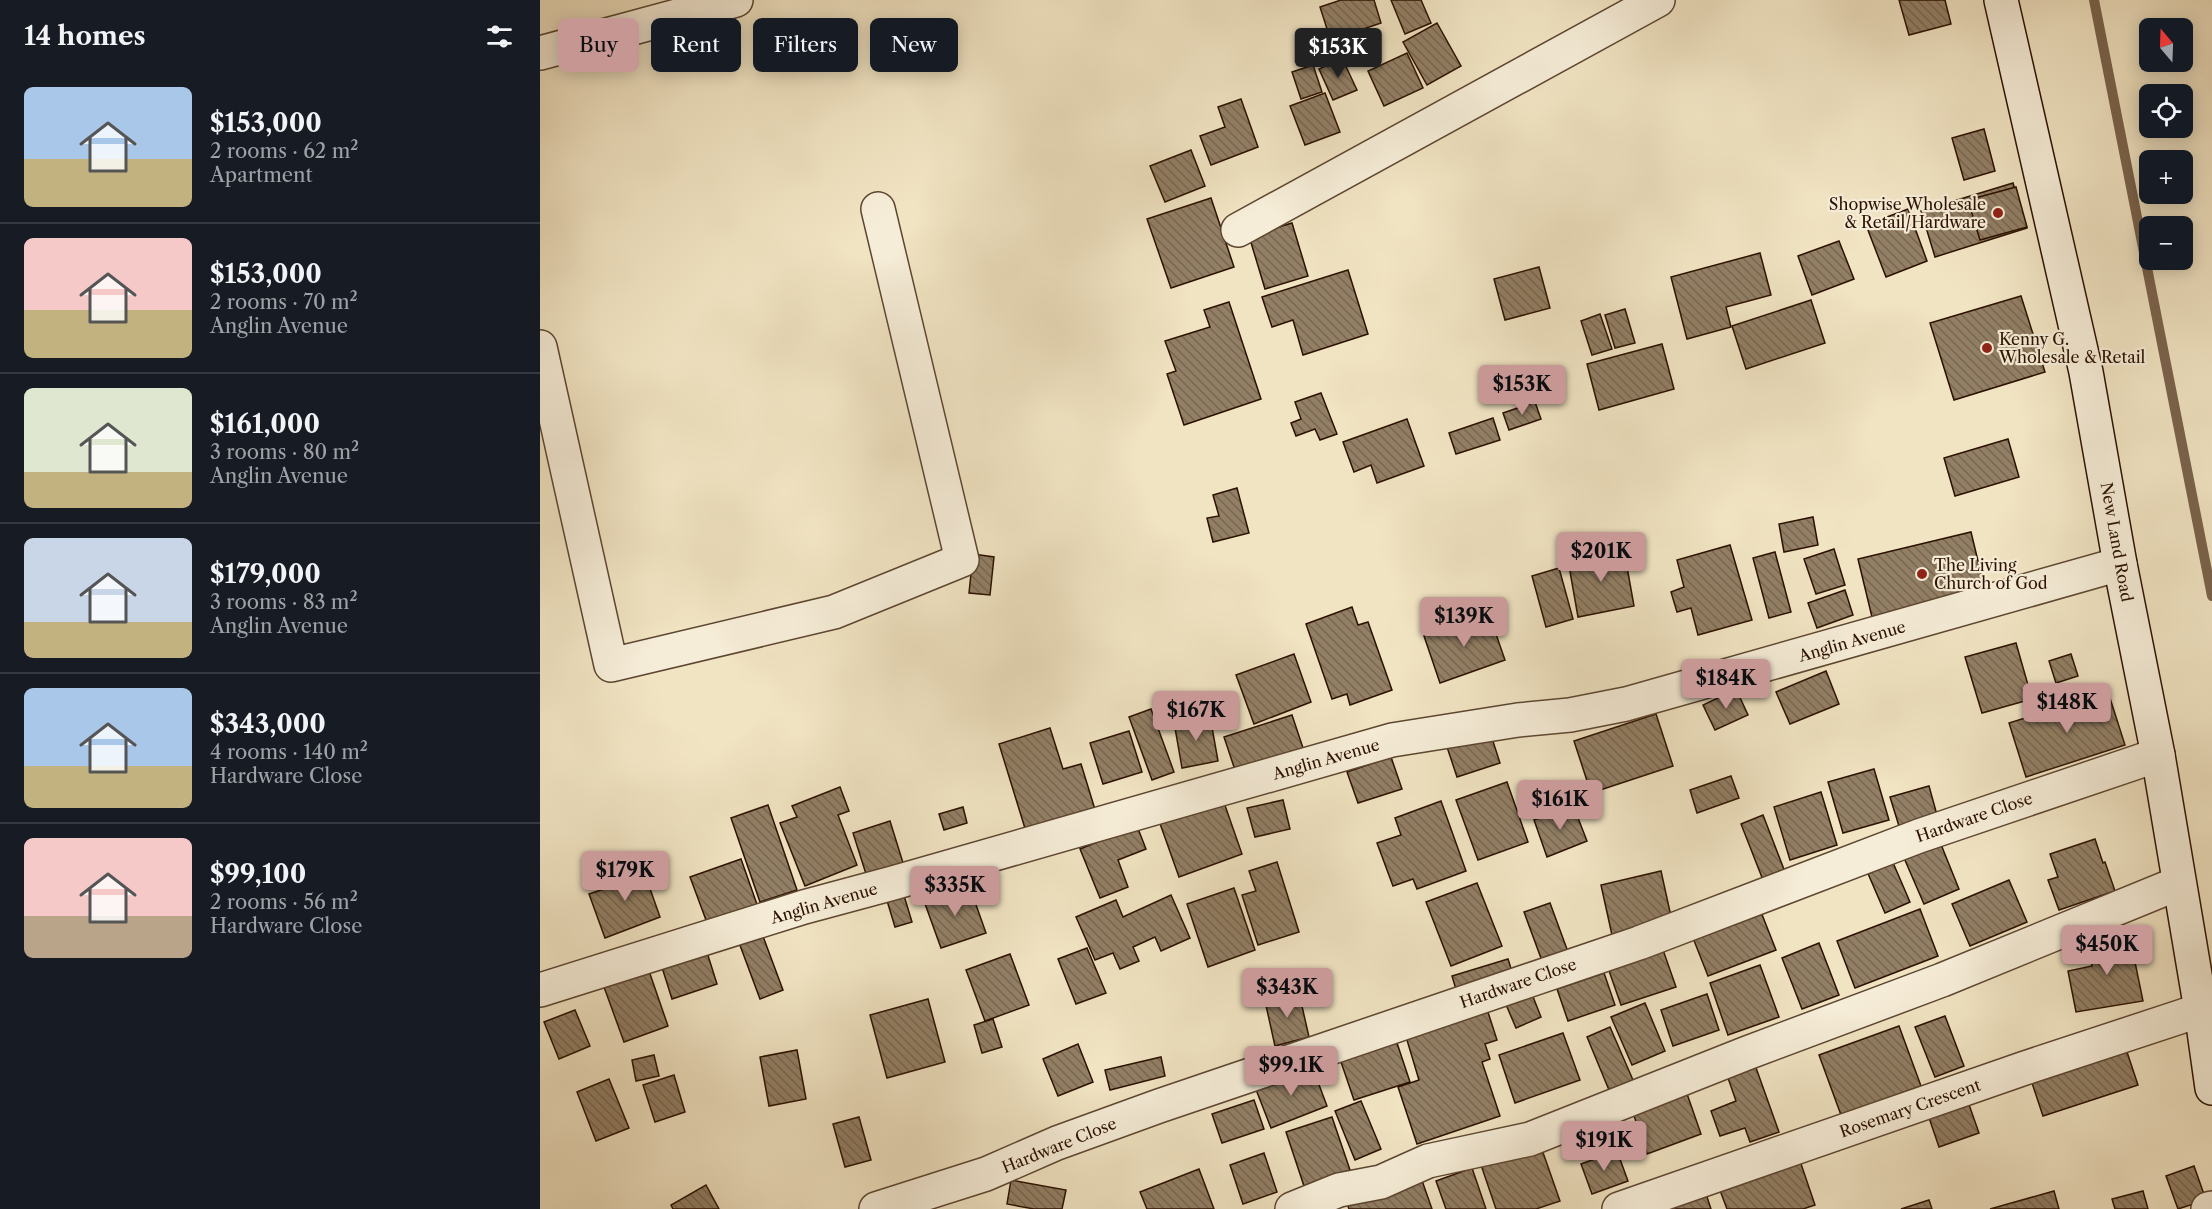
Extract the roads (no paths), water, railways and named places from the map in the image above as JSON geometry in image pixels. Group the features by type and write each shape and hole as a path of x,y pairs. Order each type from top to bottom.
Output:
{"street":[{"path":"540,53 736,0"},
{"path":"1238,230 1658,0"},
{"name":"New Land Road","path":"2001,0 2086,372 2120,564 2158,755 2212,1088"},
{"path":"540,347 611,665 834,612 941,569 962,560 878,209"},
{"name":"Anglin Avenue","path":"540,990 804,907 1392,740 1518,720 1570,715 1626,704 2120,564"},
{"name":"Hardware Close","path":"876,1209 986,1174 1057,1143 1159,1106 1639,943 1919,836 2158,755"},
{"path":"1292,1209 1339,1190 1381,1182 1428,1161 1530,1139 1747,1053 1942,980 2179,883"},
{"name":"Rosemary Crescent","path":"1619,1209 2025,1068 2201,1010"}],"waterway":[{"path":"2094,0 2212,596"}],"place":[{"name":"Shopwise Wholesale & Retail/Hardware","path":"1998,213"},
{"name":"Kenny G. Wholesale & Retail","path":"1987,348"},
{"name":"The Living Church of God","path":"1922,574"}]}
